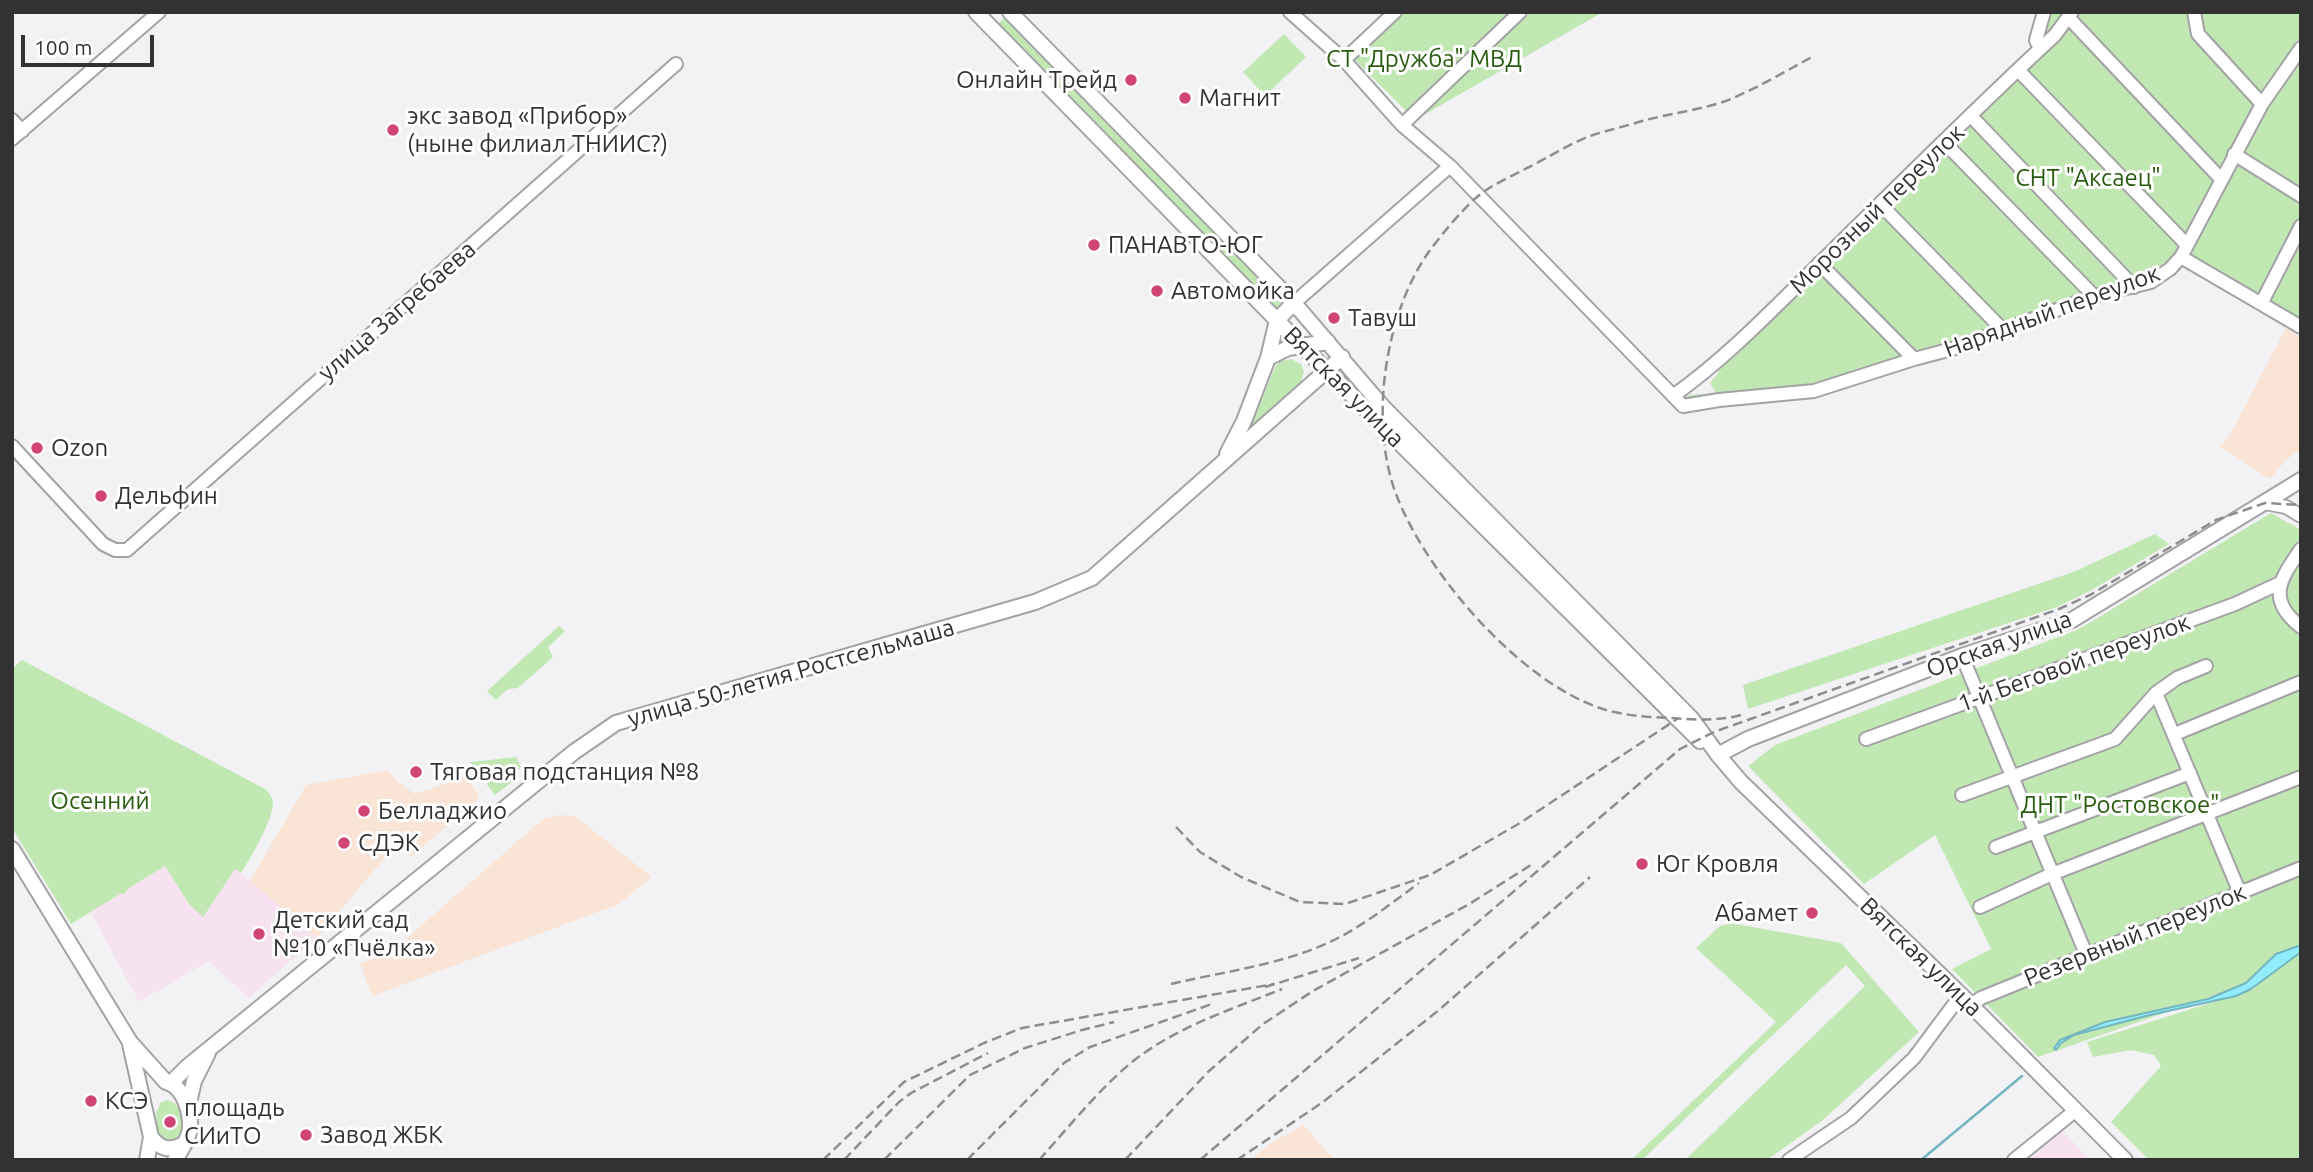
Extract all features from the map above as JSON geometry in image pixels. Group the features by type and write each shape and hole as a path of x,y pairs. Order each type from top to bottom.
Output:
{"main road":[{"name":"Вятская улица","path":"976,12 1301,346 1691,733 1718,755"},
{"path":"988,24 999,20 1003,12"},
{"name":"Вятская улица","path":"1010,12 1294,303 1383,407 1692,719 1718,755 1756,796 1966,1000 2125,1160"},
{"path":"1225,459 1244,421 1268,358 1277,320 1294,303"},
{"path":"1268,358 1277,352 1328,342"},
{"name":"улица 50-летия Ростсельмаша","path":"168,1083 574,751 616,723 1022,606 1092,578 1342,357"},
{"name":"Орская улица","path":"1718,755 1748,738 1962,656 2072,620 2301,480"},
{"path":"12,849 130,1042 168,1083 179,1090 188,1107"},
{"path":"130,1042 151,1137 147,1160"},
{"path":"175,1160 190,1130 188,1107 194,1081 209,1050"},
{"path":"145,1106 151,1092 168,1083"},
{"path":"151,1137 168,1149 184,1144"}],"street":[{"path":"12,120 17,135 159,12"},
{"path":"1290,12 1344,60 1402,125 1450,166 1672,396"},
{"path":"1344,60 1395,12"},
{"path":"1402,125 1520,12"},
{"path":"2040,49 2036,40 2044,12"},
{"path":"2193,12 2199,34 2262,104"},
{"path":"2070,15 2221,179"},
{"name":"Морозный переулок","path":"1672,396 1734,349 2055,35 2070,15"},
{"name":"Нарядный переулок","path":"1672,396 1683,406 1814,391 1956,348 2094,296 2151,282 2170,269 2184,251 2262,104 2296,62 2301,48"},
{"name":"улица Загребаева","path":"12,446 103,544 115,550 127,550 676,64"},
{"path":"2018,70 2184,251 2261,304 2301,327"},
{"path":"1971,116 2134,287"},
{"path":"1944,142 2094,296"},
{"path":"2234,154 2301,196"},
{"path":"1294,303 1450,166"},
{"path":"1880,204 2002,329"},
{"path":"2261,304 2301,226"},
{"path":"1819,263 1914,359"},
{"path":"2265,503 2286,507 2301,516"},
{"path":"2301,549 2280,583 2283,607 2301,627"},
{"name":"1-й Беговой переулок","path":"1866,739 2235,604 2280,583"},
{"path":"1962,656 2086,954"},
{"path":"1962,795 2115,739 2156,693 2177,678 2206,666"},
{"path":"2175,734 2301,682"},
{"path":"2156,693 2240,893"},
{"path":"1996,847 2190,773"},
{"path":"1980,907 2052,874 2301,777"},
{"name":"Резервный переулок","path":"1966,1000 1981,998 2301,868"},
{"path":"1788,1160 1851,1118 1914,1058 1966,1000"},
{"path":"2014,1160 2076,1110"}],"shaded area":[{"path":"2288,324 2301,332 2301,449 2286,460 2270,479 2219,446 2229,437"},
{"path":"388,770 398,782 415,794 468,776 479,798 411,857 393,848 317,938 250,881 306,785"},
{"path":"559,815 575,816 652,877 617,905 372,996 360,964 392,951 543,819"},
{"path":"165,866 189,904 236,869 317,938 248,998 209,961 139,1002 90,911"},
{"path":"1303,1125 1335,1160 1250,1160 1270,1144"},
{"path":"2061,1129 2090,1160 2029,1160"}],"green space":[{"name":"СТ \"Дружба\" МВД","path":"1399,12 1603,12 1415,120 1352,57"},
{"name":"СНТ \"Аксаец\"","path":"2046,12 2301,12 2301,323 2187,262 2155,283 2003,330 1846,384 1684,404 1678,396 1716,393 1710,383 1719,372 1714,368 2054,43 2044,29"},
{"path":"1005,17 1285,303 1278,311 997,25"},
{"path":"1284,34 1306,57 1265,96 1243,72"},
{"path":"1291,359 1301,364 1304,371 1301,382 1252,425 1275,367 1280,361"},
{"name":"ДНТ \"Ростовское\"","path":"2271,513 2301,530 2301,1160 2149,1160 2111,1122 2161,1066 2154,1055 2131,1050 2093,1057 2087,1042 2254,989 2262,979 2038,1057 1952,969 1991,949 1935,835 1864,884 1748,766 1775,745 2079,629"},
{"path":"2155,534 2169,544 2090,591 2057,607 1748,709 1743,685 2076,571"},
{"path":"559,626 565,631 548,647 553,657 518,688 508,689 496,700 487,691"},
{"name":"Осенний","path":"22,660 265,789 270,795 273,802 272,811 255,849 241,873 235,869 203,917 189,904 165,866 129,888 124,894 71,924 12,828 12,669"},
{"path":"516,757 521,767 511,777 513,781 495,795 470,762"},
{"path":"1731,923 1841,943 1919,1032 1823,1120 1767,1160 1685,1160 1865,986 1846,965 1642,1160 1631,1160 1776,1022 1696,948 1720,926"},
{"path":"167,1100 177,1106 182,1117 179,1141 169,1144 157,1135 156,1113 161,1102"}],"water":[{"path":"2301,945 2301,952 2251,989 2236,996 2074,1035 2061,1043 2056,1050 2054,1048 2060,1040 2105,1022 2208,999 2246,983 2276,954"}],"waterway":[{"path":"1921,1160 2022,1076"}],"railway":[{"path":"1741,715 1699,720 1636,716 1609,711 1570,694 1539,675 1509,650 1454,592 1412,529 1398,499 1389,470 1384,439 1385,373 1391,340 1413,279 1445,231 1482,193 1584,138 1731,99 1812,57"},
{"path":"1200,1160 1680,749 1714,732 2059,609 2090,595 2216,520 2265,503 2301,505"},
{"path":"1176,827 1200,852 1241,877 1300,902 1345,904 1430,875 1520,823 1677,719"},
{"path":"1125,1160 1209,1071 1263,1024 1313,991 1471,903 1534,863"},
{"path":"1237,1160 1323,1102 1439,1010 1590,877"},
{"path":"1171,984 1278,961 1319,947 1359,926 1419,883"},
{"path":"1265,987 1359,958"},
{"path":"823,1160 904,1082 984,1043 1022,1028 1274,984"},
{"path":"1039,1160 1107,1084 1149,1050 1204,1020 1282,989"},
{"path":"967,1160 1064,1063 1090,1047 1212,1004"},
{"path":"884,1160 970,1075 1025,1048 1114,1022"},
{"path":"844,1160 899,1102 911,1093 988,1053"}],"place":[{"name":"Онлайн Трейд","path":"1131,80"},
{"name":"Магнит","path":"1185,98"},
{"name":"экс завод «Прибор» (ныне филиал ТНИИС?)","path":"393,130"},
{"name":"ПАНАВТО-ЮГ","path":"1094,245"},
{"name":"Автомойка","path":"1157,291"},
{"name":"Тавуш","path":"1334,318"},
{"name":"Ozon","path":"37,448"},
{"name":"Дельфин","path":"101,496"},
{"name":"Тяговая подстанция №8","path":"416,772"},
{"name":"Белладжио","path":"364,811"},
{"name":"СДЭК","path":"344,843"},
{"name":"Юг Кровля","path":"1642,864"},
{"name":"Абамет","path":"1812,913"},
{"name":"Детский сад №10 «Пчёлка»","path":"259,934"},
{"name":"КСЭ","path":"91,1101"},
{"name":"площадь СИиТО","path":"170,1122"},
{"name":"Завод ЖБК","path":"306,1135"}]}
